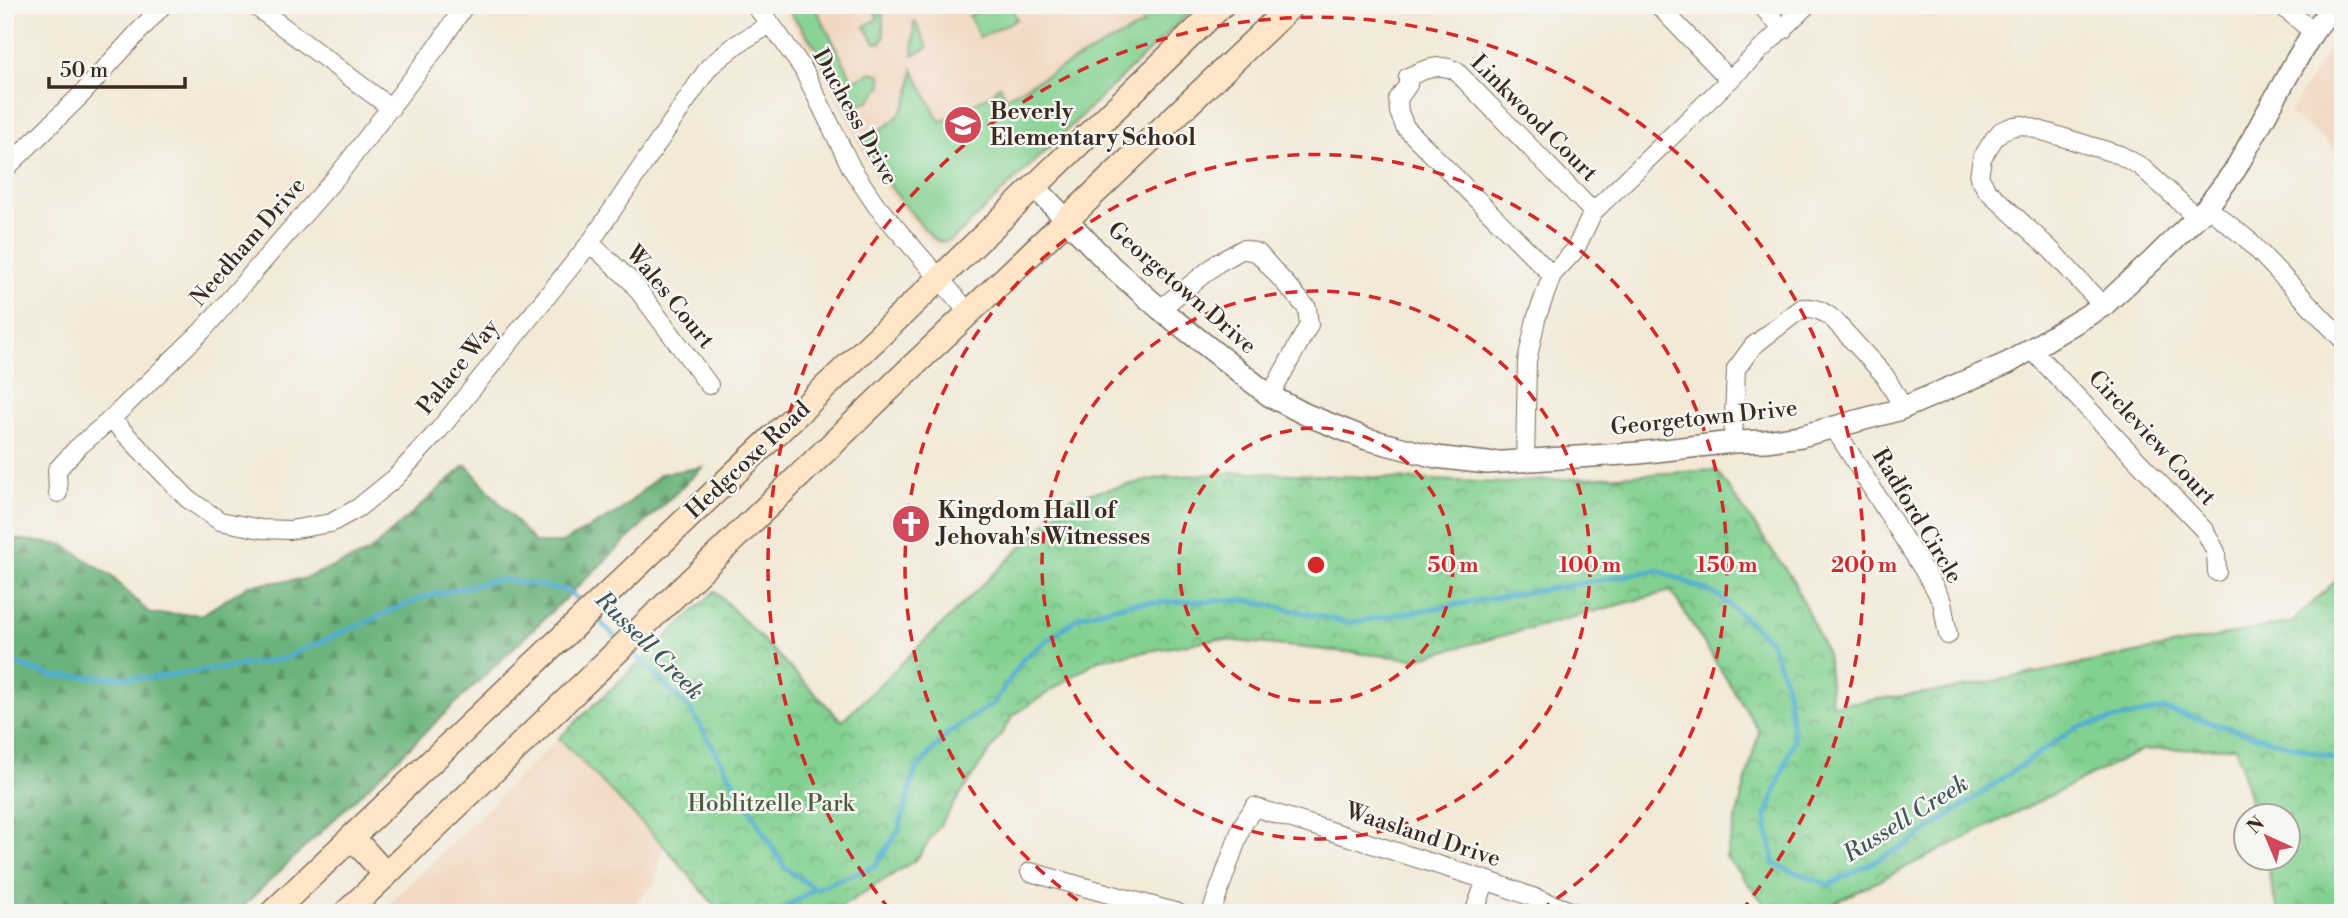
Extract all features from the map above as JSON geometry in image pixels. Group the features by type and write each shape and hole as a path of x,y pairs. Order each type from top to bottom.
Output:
{"main road":[{"name":"Hedgcoxe Road","path":"272,913 939,279 1222,5"},
{"name":"Hedgcoxe Road","path":"346,913 1292,5"},
{"path":"352,837 386,874"}],"street":[{"path":"5,169 81,94 163,5"},
{"path":"254,5 391,107"},
{"name":"Needham Drive","path":"58,493 57,470 202,331 339,174 439,44 465,5"},
{"name":"Duchess Drive","path":"754,5 803,69 852,169 876,205 970,314"},
{"path":"1658,5 1730,80"},
{"path":"1761,5 1783,30"},
{"path":"1525,462 1527,361 1536,319 1552,275 1574,250 1593,212 1807,5"},
{"path":"2281,5 2314,32"},
{"name":"Georgetown Drive","path":"1035,187 1112,267 1160,309 1270,396 1307,415 1367,439 1436,457 1487,463 1639,453 1733,442 1766,442 1834,428 1898,410 2008,363 2103,306 2202,212 2235,170 2314,32 2334,5"},
{"name":"Palace Way","path":"111,419 188,499 220,522 261,529 290,530 331,523 358,508 394,478 421,450 590,243 709,67 737,44 771,24"},
{"name":"Linkwood Court","path":"1552,275 1405,127 1399,113 1398,99 1408,85 1408,77 1424,69 1448,66 1456,71 1593,212"},
{"path":"2103,306 2051,250 1987,191 1979,177 1982,158 2001,131 2023,125 2120,155 2140,166 2202,212 2247,239 2343,340"},
{"name":"Wales Court","path":"590,243 632,282 709,385"},
{"path":"1160,309 1233,254 1242,249 1258,253 1307,308 1309,325 1270,396"},
{"path":"1733,442 1736,369 1753,346 1802,308 1812,307 1833,319 1885,376 1903,407"},
{"name":"Circleview Court","path":"2031,349 2205,531 2216,552 2217,572"},
{"name":"Radford Circle","path":"1834,428 1934,585 1941,602 1948,635"},
{"name":"Waasland Drive","path":"1211,913 1242,825 1254,807 1486,880 1576,913"},
{"path":"1031,872 1178,913"},
{"path":"1474,913 1486,880"}],"shaded area":[{"name":"Beverly Elementary School","path":"780,5 1199,5 948,249 935,249 875,178 825,73"},
{"path":"2343,24 2343,159 2328,143 2289,114"},
{"path":"559,738 664,846 655,884 625,913 380,913"}],"green space":[{"path":"785,5 814,5 851,76 851,82 872,72 881,75 882,86 869,101 852,108 846,104 817,49"},
{"path":"871,5 881,5 882,8 884,36 881,43 875,43 865,26 878,18"},
{"path":"990,5 1010,5 1017,19 980,38 969,16"},
{"path":"1134,5 1197,5 954,238 944,242 933,238 894,192 863,140 891,123 902,110 909,95 913,69 940,122 995,92 1000,86 1006,97 1144,24"},
{"path":"914,22 928,48 913,55"},
{"path":"466,465 535,543 562,543 620,511 661,474 703,467 236,913 5,913 5,538 64,545 111,576 150,614 203,614 249,585 303,579 368,553"},
{"name":"Hoblitzelle Park","path":"1716,470 1793,580 1827,654 1832,705 1948,690 2292,622 2343,574 2343,913 2279,913 2268,872 2302,872 2302,802 2250,802 2236,747 2142,750 1826,907 1802,913 1772,913 1726,857 1759,731 1671,591 1415,659 1217,639 1098,660 1014,715 917,859 832,913 721,913 664,846 559,738 715,591 842,721 1073,497 1163,477 1246,472 1502,483"}],"waterway":[{"name":"Russell Creek","path":"776,913 815,889 875,866 899,830 915,771 947,734 994,703 1024,658 1080,616 1131,603 1247,600 1349,623 1658,570 1719,596 1770,640 1786,683 1794,740 1766,817 1774,864 1829,885 1908,844 2075,728 2164,709 2343,761"},
{"name":"Russell Creek","path":"5,661 54,676 149,678 280,660 421,598 500,579 569,591 585,607"},
{"name":"Russell Creek","path":"594,616 620,641"},
{"name":"Russell Creek","path":"630,650 690,709 785,868 815,889"}],"place":[{"name":"Beverly Elementary School","path":"963,125"},
{"name":"Kingdom Hall of Jehovah's Witnesses","path":"911,524"}]}
